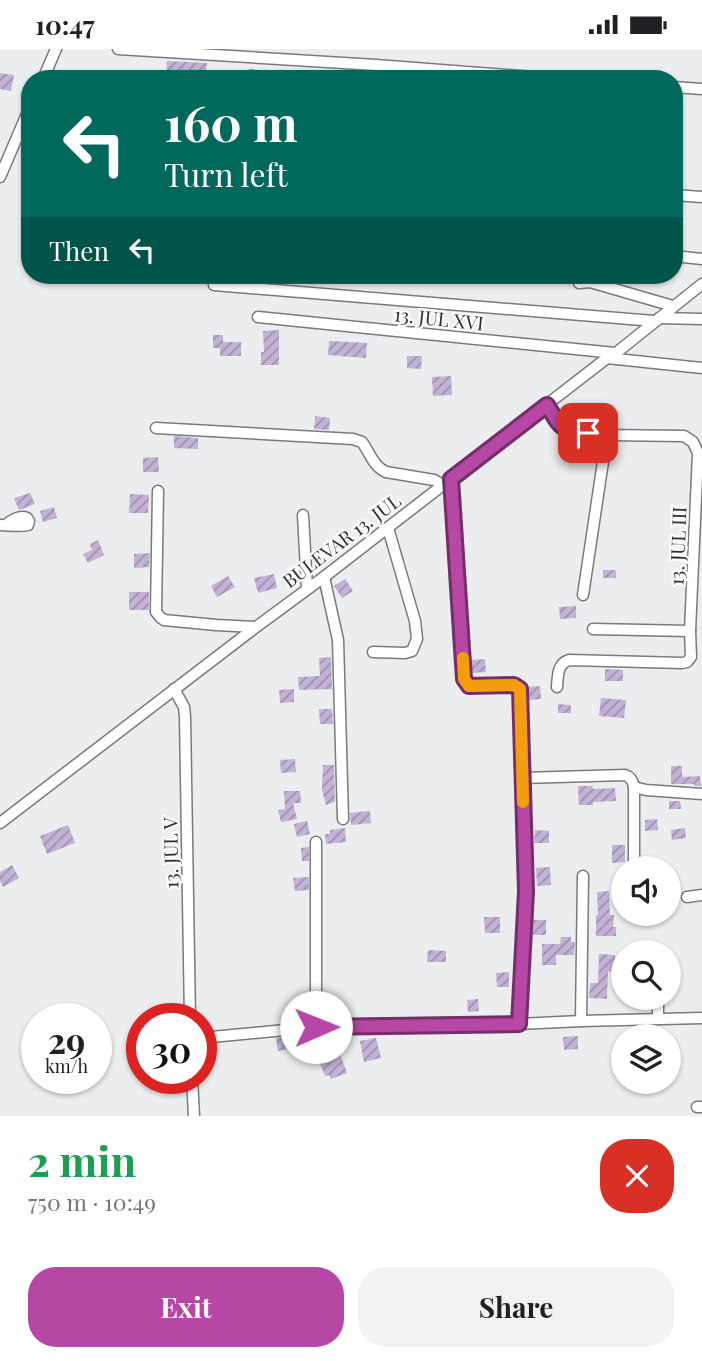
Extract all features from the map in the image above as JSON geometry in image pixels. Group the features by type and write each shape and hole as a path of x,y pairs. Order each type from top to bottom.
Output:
{"street":[{"path":"47,70 56,49"},
{"path":"118,49 441,70"},
{"path":"683,88 702,89"},
{"path":"0,177 21,138"},
{"path":"683,196 702,197"},
{"path":"683,257 702,259"},
{"path":"597,284 673,306"},
{"name":"BULEVAR 13. JUL","path":"0,823 388,528 702,284"},
{"path":"214,285 656,319 702,319"},
{"name":"13. JUL XVI","path":"258,317 702,368"},
{"name":"13. JUL III","path":"547,405 564,429 607,435 684,436 693,442 698,453 691,657 687,662 569,660 559,669 557,687"},
{"path":"156,428 353,439 362,442 381,470 447,482 464,679 469,686 514,685 520,689 526,891 519,1024"},
{"path":"583,595 607,435"},
{"path":"158,491 156,612 164,620 256,627"},
{"path":"303,515 307,588"},
{"path":"373,652 412,651 417,639 415,621 388,528"},
{"path":"324,577 338,641 343,819"},
{"path":"593,629 690,631"},
{"name":"13. JUL V","path":"174,689 184,707 186,717 190,1003"},
{"path":"522,778 630,777 634,787 634,856"},
{"path":"634,787 702,794"},
{"path":"316,842 316,1027"},
{"path":"581,1021 583,876"},
{"path":"687,897 702,895"},
{"path":"657,1010 657,1019"},
{"path":"217,1036 316,1027 702,1018"},
{"path":"193,1094 194,1116"}],"building":[{"path":"167,61 207,63 206,70 166,70"},
{"path":"0,73 14,75 11,91 0,89"},
{"path":"279,330 279,365 261,365 261,352 264,352 263,331"},
{"path":"213,335 223,335 223,342 241,342 241,356 220,356 220,348 213,348"},
{"path":"329,341 367,343 366,358 328,355"},
{"path":"407,356 422,356 421,369 407,368"},
{"path":"451,376 452,395 433,396 432,377"},
{"path":"315,416 330,418 329,430 314,429"},
{"path":"174,436 198,438 198,449 174,448"},
{"path":"158,457 159,472 143,472 143,458"},
{"path":"30,493 35,504 19,510 14,498"},
{"path":"130,494 149,495 148,513 129,513"},
{"path":"54,507 57,518 43,522 40,511"},
{"path":"98,540 104,555 88,563 83,554 92,550 90,544"},
{"path":"150,553 149,567 134,568 134,554"},
{"path":"603,570 616,570 616,578 603,578"},
{"path":"274,574 277,588 258,593 254,578"},
{"path":"228,576 235,587 217,597 211,586"},
{"path":"345,579 353,591 342,598 334,586"},
{"path":"129,592 149,592 149,610 129,610"},
{"path":"576,606 576,618 560,619 559,607"},
{"path":"331,657 332,689 299,690 298,677 320,676 319,658"},
{"path":"485,659 486,672 471,673 471,660"},
{"path":"605,669 623,670 623,681 605,681"},
{"path":"540,686 541,699 528,700 527,687"},
{"path":"294,689 294,702 280,703 279,690"},
{"path":"601,698 626,700 624,718 599,716"},
{"path":"558,704 571,705 571,713 558,713"},
{"path":"319,709 332,709 333,724 320,724"},
{"path":"295,759 296,772 281,773 280,760"},
{"path":"323,765 334,765 335,802 326,805 322,790"},
{"path":"671,766 682,766 682,777 700,776 701,786 671,784"},
{"path":"578,786 592,786 593,789 615,788 616,801 579,805"},
{"path":"284,791 300,791 301,803 293,803 297,819 281,822 278,810 285,809"},
{"path":"669,801 680,801 681,809 669,809"},
{"path":"370,811 371,823 351,825 350,813"},
{"path":"657,819 658,830 645,831 645,820"},
{"path":"307,821 310,834 297,837 294,824"},
{"path":"68,825 75,843 47,854 40,836"},
{"path":"345,828 346,842 326,844 325,834 330,834 330,830"},
{"path":"685,828 686,838 672,840 671,830"},
{"path":"535,830 549,831 549,843 534,843"},
{"path":"612,845 625,845 625,856 612,856"},
{"path":"309,847 309,861 302,861 301,848"},
{"path":"12,865 19,878 3,887 0,872"},
{"path":"550,867 551,885 537,886 536,868"},
{"path":"309,877 309,890 295,891 293,878"},
{"path":"609,891 611,926 616,927 616,936 596,936 597,892"},
{"path":"484,917 500,917 500,933 485,933"},
{"path":"533,920 546,920 546,935 533,935"},
{"path":"561,937 571,937 571,942 575,942 574,955 556,955 556,965 542,965 542,944 560,944"},
{"path":"428,950 446,951 446,962 427,962"},
{"path":"599,954 611,955 607,999 589,998 590,983 598,983"},
{"path":"509,972 509,987 497,987 496,973"},
{"path":"478,999 479,1011 468,1012 467,1000"},
{"path":"578,1036 578,1049 564,1050 563,1037"},
{"path":"293,1037 295,1048 278,1051 276,1038"},
{"path":"376,1038 381,1058 364,1062 360,1041"},
{"path":"340,1054 347,1073 331,1079 329,1075 325,1076 319,1061"}],"slow traffic":[{"path":"463,658 464,679 469,686 514,685 520,689 523,802"}],"route":[{"path":"316,1027 519,1024 526,891 520,689 514,685 469,686 464,679 451,479 547,405 564,429 588,433"}]}
